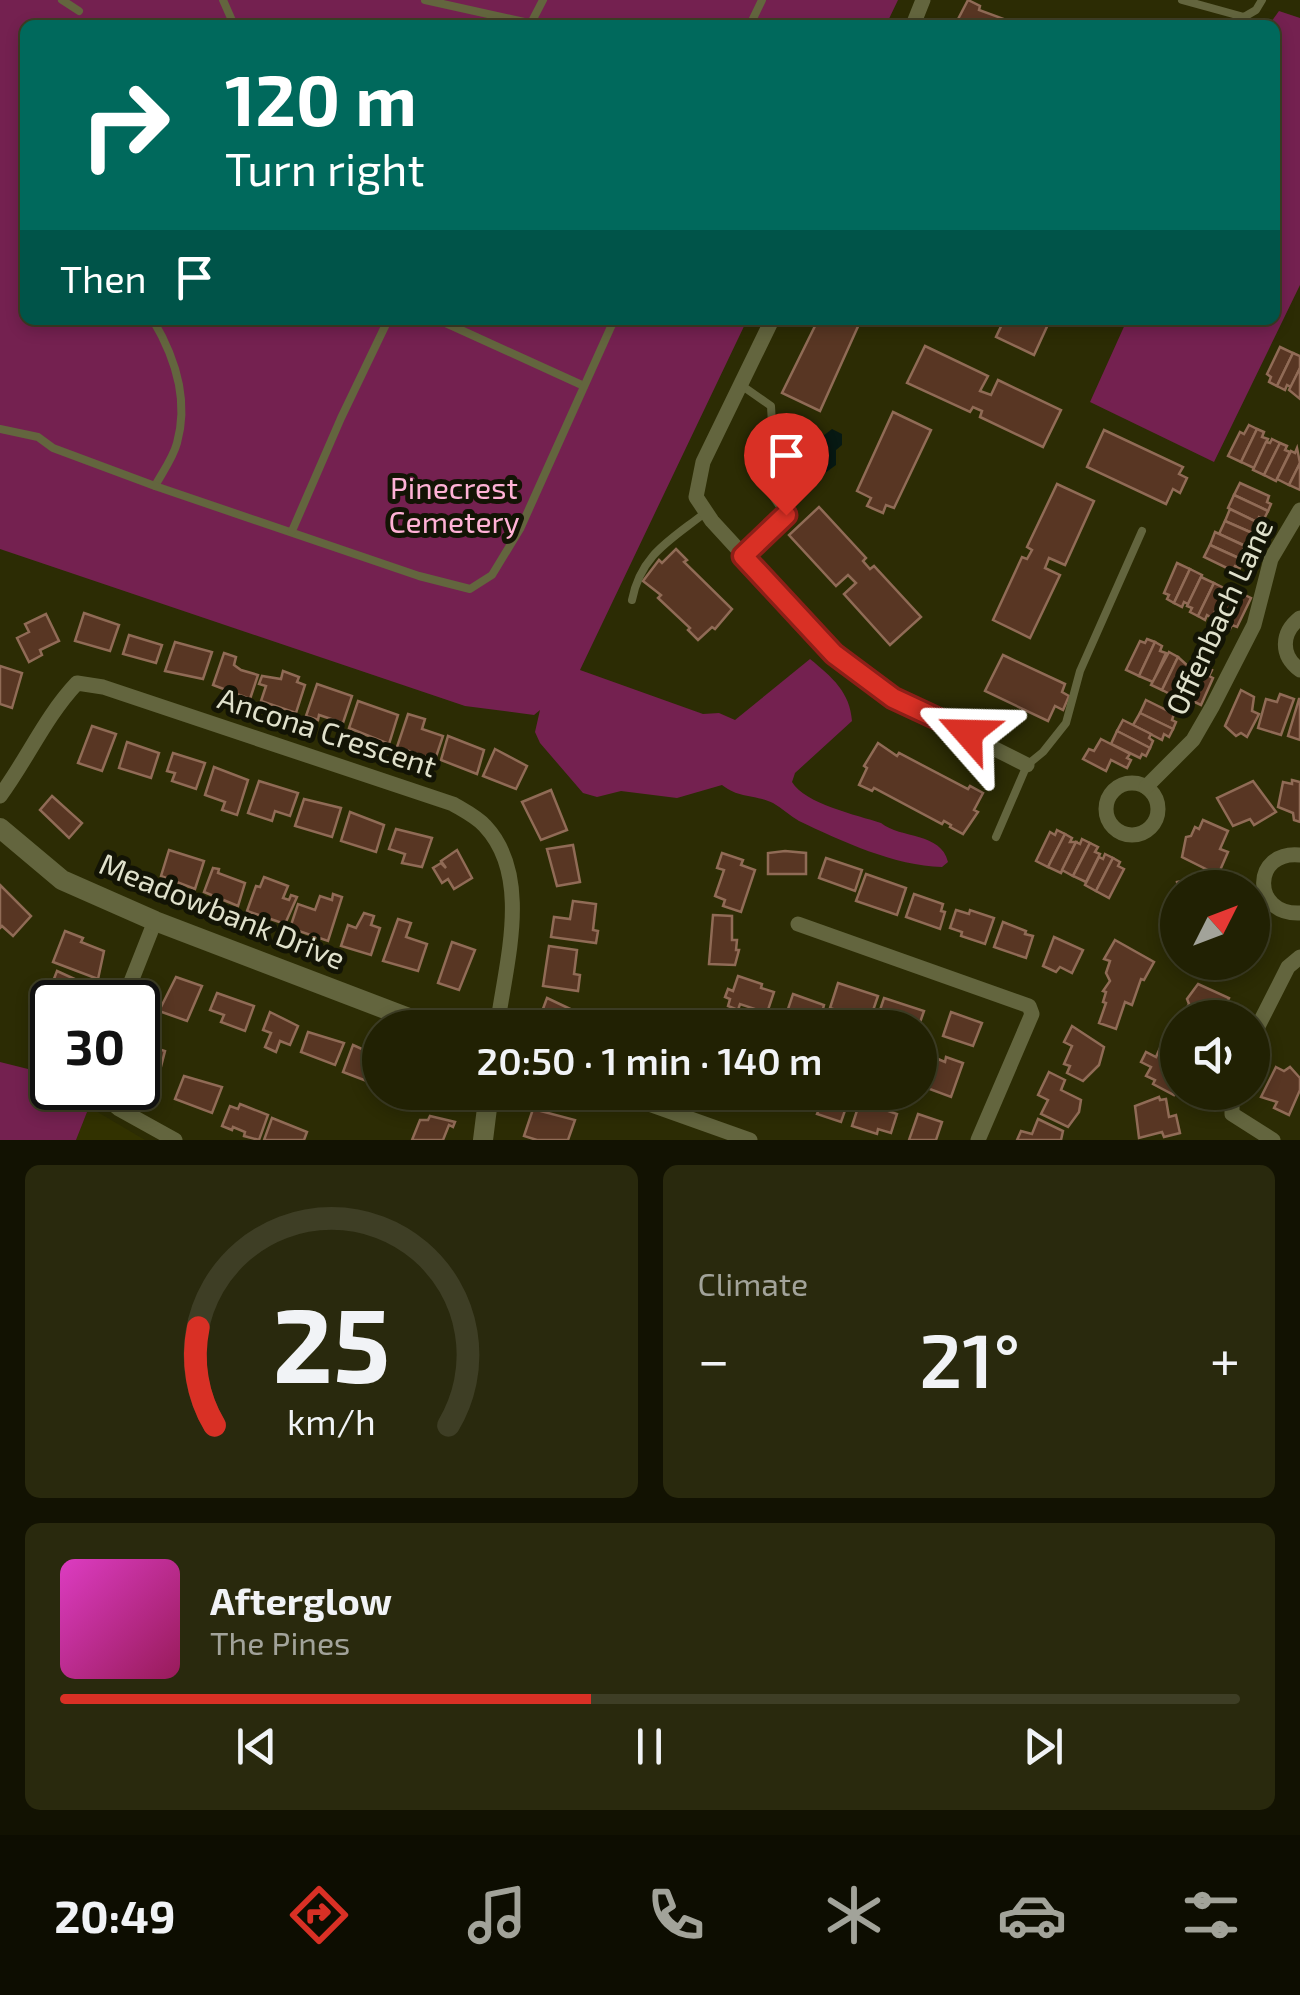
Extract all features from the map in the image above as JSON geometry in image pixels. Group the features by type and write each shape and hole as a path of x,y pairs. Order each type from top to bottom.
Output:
{"street":[{"path":"770,325 702,462 696,497 743,556 834,654 893,698 1027,765"},
{"name":"Offenbach Lane","path":"1146,786 1193,740 1254,625 1271,559 1300,510"},
{"path":"1300,618 1286,635 1287,655 1300,670"},
{"path":"1254,625 1286,635"},
{"name":"Ancona Crescent","path":"0,796 34,747 52,709 78,683 103,687 453,804 484,824 505,854 514,891 499,1010"},
{"name":"Meadowbank Drive","path":"0,828 62,880 155,921 389,1010"},
{"path":"1300,855 1276,859 1264,875 1263,886 1266,896 1279,910 1300,913"},
{"path":"132,980 155,921"},
{"path":"798,924 1029,1006 1032,1014 978,1140"},
{"path":"1270,1002 1288,967 1300,957"},
{"path":"123,1110 174,1140"},
{"path":"483,1140 487,1110"},
{"path":"666,1110 750,1140"},
{"path":"1232,1110 1232,1114 1273,1140"}],"lane":[{"path":"62,0 79,10"},
{"path":"425,0 515,20"},
{"path":"1182,0 1244,16 1256,10 1262,0"},
{"path":"155,486 177,444 181,406 177,368 156,325"},
{"path":"292,531 340,418 386,325"},
{"path":"450,325 584,386"},
{"path":"0,429 38,437 53,448 155,486 419,576 470,589 492,575 520,529 612,325"},
{"path":"741,386 771,406 772,424 755,465 786,515 743,556"},
{"path":"632,600 637,577 650,557 706,512"},
{"path":"996,837 1027,765 1066,724 1080,671 1142,531"}],"shaded area":[{"path":"832,429 842,434 842,445 836,450 836,465 825,473 812,467 812,452 823,445 823,436"},
{"path":"88,1110 94,1110 145,1140 76,1140"}],"green space":[{"name":"Pinecrest Cemetery","path":"0,0 898,0 888,20 20,20 20,325 745,325 580,670 703,714 719,713 735,720 810,659 844,693 852,721 795,773 792,782 820,803 929,841 944,852 948,862 942,867 869,851 799,821 773,803 722,785 677,798 621,791 597,797 583,793 540,743 535,732 540,710 534,715 465,706 0,549"},
{"path":"1279,11 1300,18 1300,285 1214,462 1090,402 1125,325 1280,325 1280,20 1273,20"},
{"path":"0,1062 30,1070 30,1110 88,1110 76,1140 0,1140"}],"building":[{"path":"968,0 980,6 979,10 1006,20 958,20"},
{"path":"816,325 859,325 820,411 782,393"},
{"path":"1002,325 1048,325 1034,355 996,337"},
{"path":"925,346 988,376 980,391 991,395 998,380 1061,410 1043,447 980,417 982,411 973,407 970,412 907,383"},
{"path":"1280,347 1293,353 1277,386 1269,382 1271,377 1267,374"},
{"path":"1293,353 1300,356 1300,368 1291,387 1287,385 1285,390 1277,386"},
{"path":"1300,368 1300,399 1289,390"},
{"path":"893,412 931,430 894,508 886,505 883,513 867,506 871,498 857,491"},
{"path":"1249,425 1257,429 1241,462 1228,456 1240,432 1244,434"},
{"path":"1257,429 1268,439 1254,468 1241,462"},
{"path":"1104,430 1183,467 1179,474 1187,478 1180,493 1173,489 1166,504 1087,467"},
{"path":"1272,439 1280,443 1264,475 1253,470 1266,442"},
{"path":"1280,443 1290,452 1276,481 1264,475"},
{"path":"1297,448 1300,463 1289,485 1277,479 1291,451 1295,453"},
{"path":"1300,463 1300,490 1289,485"},
{"path":"1240,483 1269,496 1268,511 1234,495"},
{"path":"1057,484 1094,501 1065,565 1049,558 1045,568 1060,575 1030,638 993,620 1022,557 1027,559 1032,550 1027,547"},
{"path":"1234,495 1268,511 1264,519 1259,517 1257,522 1228,508"},
{"path":"819,507 866,558 863,561 870,569 874,566 921,617 890,645 844,594 856,583 848,575 836,586 789,535"},
{"path":"1230,509 1259,523 1259,536 1225,521"},
{"path":"1225,521 1259,536 1255,545 1250,542 1248,547 1219,534"},
{"path":"1215,532 1245,546 1243,560 1210,545"},
{"path":"1210,545 1243,560 1240,568 1235,566 1233,571 1204,557"},
{"path":"676,549 687,560 684,562 732,609 715,629 712,627 698,640 658,598 661,595 643,581 659,560 662,563"},
{"path":"1177,563 1190,569 1174,603 1164,593"},
{"path":"1190,569 1202,575 1188,604 1184,602 1182,607 1174,603"},
{"path":"1201,577 1214,583 1198,616 1187,606"},
{"path":"1214,583 1226,589 1212,618 1207,615 1205,620 1198,616"},
{"path":"1227,587 1239,592 1223,626 1213,616"},
{"path":"1239,592 1251,598 1237,627 1232,625 1230,629 1223,626"},
{"path":"84,613 119,625 110,651 75,641"},
{"path":"46,614 59,641 40,650 42,655 29,662 17,638 29,632 25,624"},
{"path":"129,635 162,645 156,663 123,654"},
{"path":"1147,639 1155,642 1139,676 1126,670 1140,641 1145,643"},
{"path":"175,642 212,652 203,679 165,671"},
{"path":"1155,642 1166,653 1153,682 1139,676"},
{"path":"1169,652 1178,657 1162,690 1151,685"},
{"path":"224,653 236,657 234,665 241,670 258,675 250,699 213,685"},
{"path":"1003,655 1065,684 1062,692 1069,696 1063,710 1055,706 1048,721 985,691"},
{"path":"1178,657 1188,666 1174,696 1162,690"},
{"path":"1195,662 1203,666 1188,699 1176,693 1188,666 1192,668"},
{"path":"0,666 22,673 12,708 0,704"},
{"path":"1203,666 1212,670 1209,676 1213,678 1201,705 1188,699"},
{"path":"283,671 299,677 297,682 305,685 296,713 261,701 266,686 259,684 262,676 281,679"},
{"path":"317,684 352,696 343,723 319,715 318,720 306,716"},
{"path":"1241,690 1254,697 1252,711 1259,714 1247,737 1241,733 1236,736 1225,726"},
{"path":"1280,694 1294,699 1281,735 1258,728 1266,699 1277,702"},
{"path":"1300,699 1300,740 1288,736"},
{"path":"1146,700 1174,714 1173,729 1140,713"},
{"path":"358,701 398,715 389,744 349,728"},
{"path":"1140,713 1173,729 1169,737 1164,734 1162,740 1133,725"},
{"path":"408,714 425,719 422,729 443,736 435,760 397,747"},
{"path":"1123,720 1151,734 1150,748 1117,731"},
{"path":"92,726 116,734 102,771 78,763"},
{"path":"1117,731 1150,748 1146,756 1142,754 1140,758 1111,744"},
{"path":"448,736 484,750 477,774 441,760"},
{"path":"1101,739 1130,754 1127,768 1111,760 1106,771 1083,759"},
{"path":"127,742 159,753 151,778 119,768"},
{"path":"878,743 897,756 899,753 983,793 974,810 978,812 963,834 874,788 872,791 859,785 867,768 864,766"},
{"path":"495,749 527,766 516,789 483,776"},
{"path":"173,753 205,763 196,789 172,781 175,773 167,771"},
{"path":"214,767 248,780 237,815 222,810 225,802 205,795"},
{"path":"1292,780 1300,782 1300,822 1294,820 1293,813 1278,807 1283,782 1292,784"},
{"path":"259,781 298,793 290,816 275,811 272,821 248,813"},
{"path":"1253,781 1276,812 1254,825 1250,819 1233,826 1217,798"},
{"path":"551,790 567,830 541,840 522,802"},
{"path":"52,796 82,823 69,838 40,810"},
{"path":"304,799 341,808 332,837 295,826"},
{"path":"350,812 384,825 376,852 341,841"},
{"path":"1203,820 1228,831 1220,849 1228,852 1220,870 1208,870 1182,857 1186,837 1191,836 1195,827 1199,829"},
{"path":"396,829 432,838 422,867 402,863 405,854 389,849"},
{"path":"1057,830 1065,834 1048,867 1036,861 1050,832 1055,835"},
{"path":"1065,834 1072,838 1070,842 1076,842 1061,873 1048,867"},
{"path":"1082,839 1090,843 1073,876 1062,870 1076,842 1080,844"},
{"path":"1090,843 1098,847 1095,852 1100,854 1086,882 1073,876"},
{"path":"573,845 580,882 557,886 547,849"},
{"path":"169,850 204,861 195,889 161,876"},
{"path":"457,850 472,878 454,889 448,879 442,883 433,868 441,863 446,868 441,861"},
{"path":"722,853 743,860 741,865 755,870 741,912 723,906 725,900 715,896 724,870 717,868"},
{"path":"768,853 806,853 806,874 768,874"},
{"path":"1105,854 1113,858 1096,891 1085,885 1099,857 1103,859"},
{"path":"826,858 862,870 855,891 819,878"},
{"path":"1113,858 1124,869 1109,898 1096,891"},
{"path":"213,868 245,883 238,906 204,892"},
{"path":"866,874 906,888 897,915 856,901"},
{"path":"264,877 288,886 283,898 297,897 285,924 247,911 256,886 260,887"},
{"path":"0,885 31,916 13,936 0,928"},
{"path":"333,894 342,897 328,941 290,928 298,904 315,910 320,896 332,900"},
{"path":"914,894 943,904 940,929 906,917"},
{"path":"573,901 596,904 596,943 551,937 554,917 570,919"},
{"path":"956,910 994,918 985,944 950,928"},
{"path":"364,913 374,916 371,925 380,928 371,955 341,946 348,925 356,928"},
{"path":"713,915 732,916 732,940 737,940 739,950 735,965 709,964"},
{"path":"398,919 411,923 406,937 427,944 418,971 383,961"},
{"path":"1003,922 1033,936 1026,958 994,947"},
{"path":"65,931 104,951 98,979 53,962"},
{"path":"1054,937 1083,950 1072,973 1060,967 1056,972 1043,966"},
{"path":"1115,940 1154,962 1141,979 1132,1005 1125,1002 1116,1029 1099,1023 1106,1003 1103,991 1110,981 1106,973 1110,961 1104,959"},
{"path":"452,942 475,950 459,990 438,983"},
{"path":"549,946 577,950 574,974 580,975 578,991 543,986"},
{"path":"57,971 77,980 54,980"},
{"path":"738,976 774,992 768,1010 740,1004 738,1010 728,1006 730,999 725,997 728,989 733,991"},
{"path":"176,977 202,986 187,1021 160,1009"},
{"path":"838,983 878,996 873,1010 830,1008"},
{"path":"1198,984 1229,998 1228,1000 1187,999"},
{"path":"217,993 254,1006 245,1031 221,1022 224,1015 210,1010"},
{"path":"793,994 824,1005 823,1010 788,1010"},
{"path":"547,998 572,1010 543,1010"},
{"path":"884,998 921,1010 880,1010"},
{"path":"270,1012 298,1026 290,1045 280,1041 276,1052 265,1047 271,1033 263,1030"},
{"path":"951,1012 982,1023 973,1046 943,1036"},
{"path":"1072,1026 1104,1047 1099,1065 1083,1081 1067,1073 1070,1066 1064,1064 1072,1046 1064,1042"},
{"path":"308,1032 344,1043 335,1065 301,1052"},
{"path":"353,1045 362,1049 362,1079 343,1072"},
{"path":"1160,1048 1160,1088 1146,1076 1151,1067 1141,1062 1146,1052 1156,1057"},
{"path":"946,1057 963,1063 951,1097 937,1092 937,1062 945,1062"},
{"path":"1276,1067 1284,1071 1290,1067 1300,1078 1300,1090 1289,1115 1274,1108 1277,1102 1270,1100 1270,1079"},
{"path":"1049,1072 1065,1080 1061,1090 1081,1100 1079,1112 1068,1127 1041,1114 1048,1100 1038,1095"},
{"path":"184,1076 222,1087 212,1113 175,1099"},
{"path":"1159,1097 1160,1110 1168,1110 1169,1117 1176,1115 1180,1133 1164,1137 1162,1132 1139,1138 1135,1106"},
{"path":"240,1104 268,1115 259,1140 222,1126 230,1106 238,1109"},
{"path":"533,1110 575,1120 568,1140 524,1136"},
{"path":"819,1110 845,1110 841,1122 817,1114"},
{"path":"857,1110 897,1114 891,1133 878,1129 877,1134 852,1126"},
{"path":"918,1114 942,1122 936,1140 909,1140"},
{"path":"430,1116 455,1122 453,1127 449,1125 443,1140 412,1140 420,1120"},
{"path":"272,1118 307,1132 304,1140 264,1140"},
{"path":"1038,1119 1063,1131 1061,1140 1017,1140 1021,1131 1032,1134"}],"route":[{"path":"786,515 743,556 834,654 893,698 968,733"}]}
